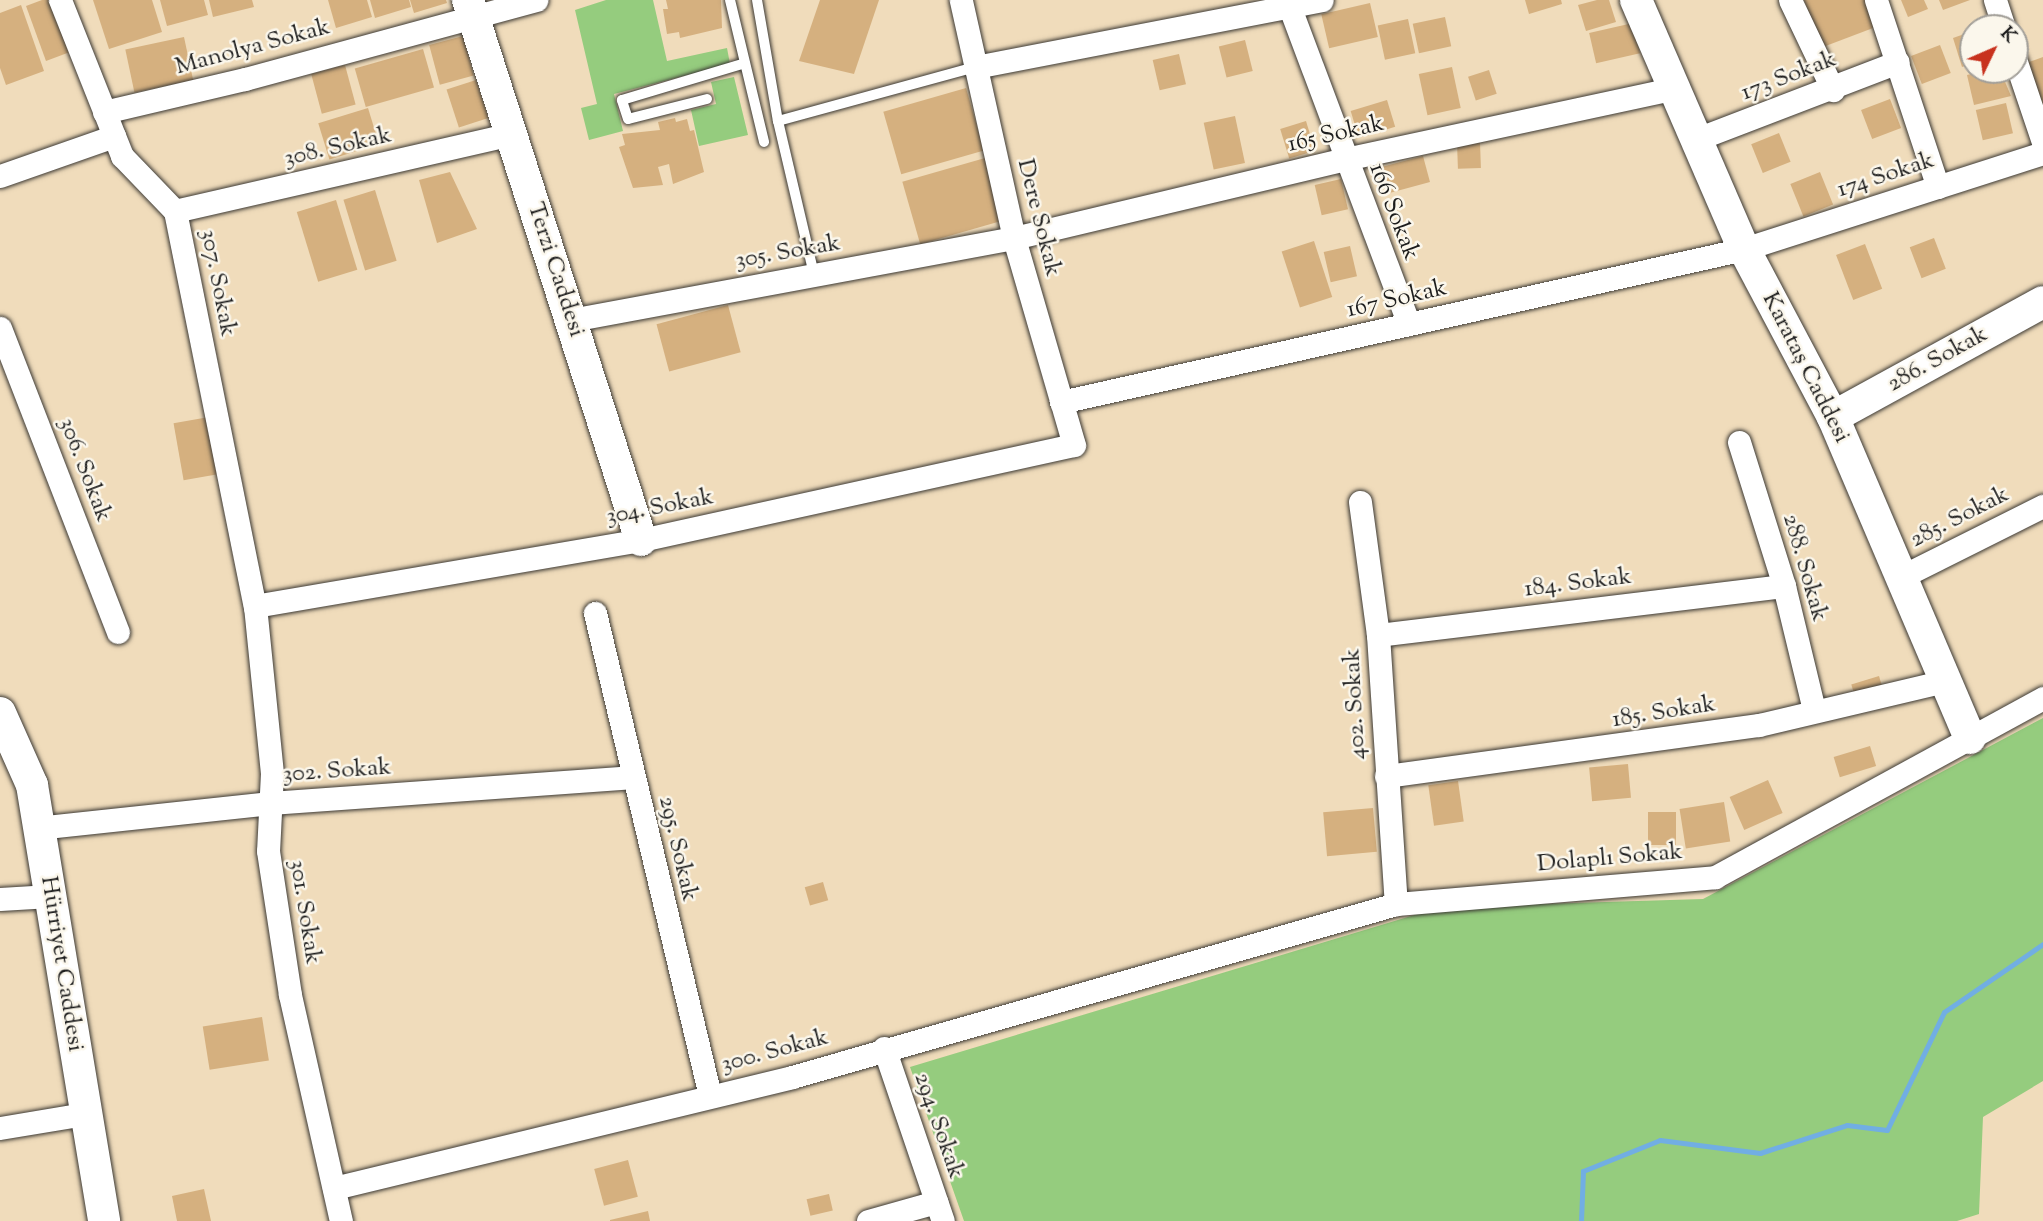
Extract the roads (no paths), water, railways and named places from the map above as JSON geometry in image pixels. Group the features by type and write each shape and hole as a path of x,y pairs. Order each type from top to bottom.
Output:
{"street":[{"name":"307. Sokak","path":"60,0 122,156 175,211 254,606"},
{"name":"Manolya Sokak","path":"104,112 245,79 470,7 536,0"},
{"name":"Dere Sokak","path":"961,0 1014,238 1074,445"},
{"path":"975,68 1288,3 1322,0"},
{"name":"Karataş Caddesi","path":"1636,0 1671,89 1698,139 1744,248 1833,417 1970,738"},
{"path":"1790,0 1833,90"},
{"path":"1875,0 1938,187"},
{"name":"166 Sokak","path":"1288,3 1409,324"},
{"name":"Terzi Caddesi","path":"470,7 641,540"},
{"name":"173 Sokak","path":"1698,139 1833,90 1898,62"},
{"path":"2023,84 2043,142"},
{"name":"165 Sokak","path":"1014,238 1345,159 1671,89"},
{"name":"308. Sokak","path":"175,211 512,134"},
{"path":"0,176 114,136"},
{"name":"174 Sokak","path":"1744,248 2043,153"},
{"name":"305. Sokak","path":"571,320 1014,238"},
{"name":"167 Sokak","path":"1061,402 1744,248"},
{"name":"286. Sokak","path":"1833,417 2043,302"},
{"name":"306. Sokak","path":"0,328 118,632"},
{"name":"288. Sokak","path":"1739,442 1784,586 1814,710"},
{"name":"304. Sokak","path":"254,606 641,540 1074,445"},
{"name":"402. Sokak","path":"1360,502 1378,635 1396,904"},
{"name":"285. Sokak","path":"1901,577 2043,506"},
{"name":"184. Sokak","path":"1378,635 1784,586"},
{"name":"301. Sokak","path":"254,606 272,773 268,851 290,995 341,1221"},
{"name":"295. Sokak","path":"595,613 710,1097"},
{"name":"185. Sokak","path":"1386,776 1584,752 1759,725 1945,681"},
{"name":"Dolaplı Sokak","path":"1227,950 1396,904 1715,877 2043,698"},
{"name":"Hürriyet Caddesi","path":"0,713 33,785 104,1221"},
{"name":"302. Sokak","path":"46,827 271,803 634,777"},
{"path":"0,899 50,896"},
{"name":"300. Sokak","path":"334,1188 710,1097 1227,950"},
{"name":"294. Sokak","path":"884,1048 940,1212"},
{"path":"0,1128 85,1114"},
{"path":"868,1221 940,1212"}],"lane":[{"path":"730,0 764,142"},
{"path":"757,0 778,121 814,275"},
{"path":"707,99 628,118 622,100 745,63"},
{"path":"778,121 975,68"}],"waterway":[{"path":"1581,1221 1583,1171 1660,1140 1760,1153 1847,1125 1887,1130 1944,1012 2043,944"}]}
